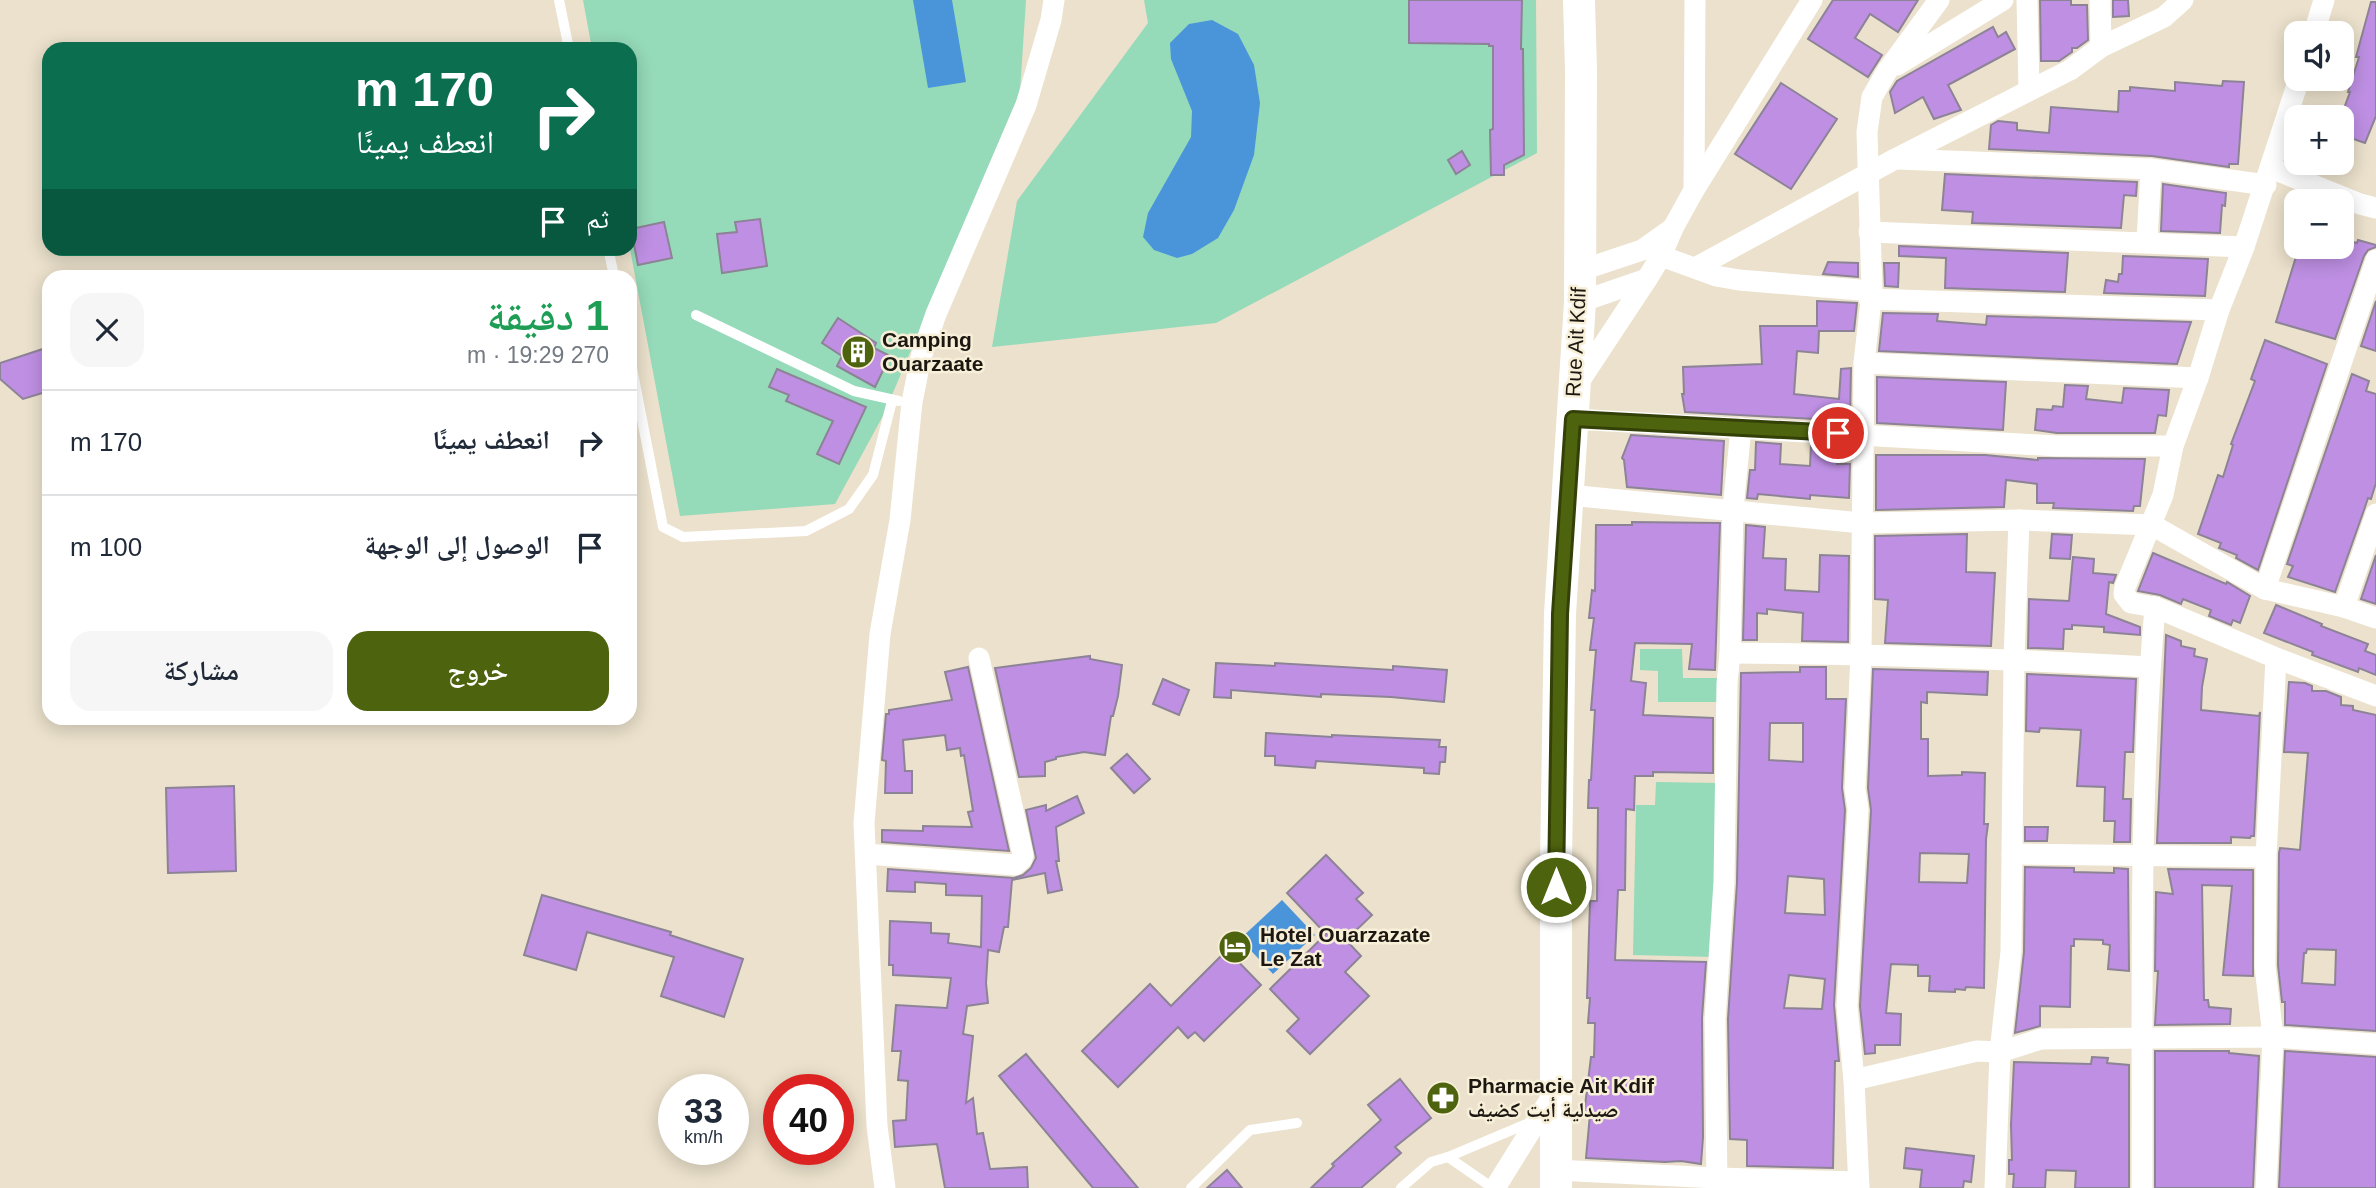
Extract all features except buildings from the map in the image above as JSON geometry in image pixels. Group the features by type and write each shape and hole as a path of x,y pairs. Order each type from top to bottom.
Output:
{"street":[{"path":"885,1188 877,1126 864,823 880,634 900,520 902,402 936,314 1026,105 1052,20 1054,0"},
{"name":"Rue Ait Kdif","path":"1556,1179 1556,862 1560,614 1580,302 1579,0"},
{"path":"1694,190 1695,0"},
{"path":"1812,0 1694,190 1661,256 1574,404 1741,428 2057,446 2173,446"},
{"path":"1556,1179 1859,1185 1847,1006 1858,809 1855,789 1861,654 1862,434 1870,295 1867,132 1872,97 1887,71 1939,0"},
{"path":"1887,71 2003,0"},
{"path":"2027,0 2029,90"},
{"path":"2100,0 2101,47"},
{"path":"1695,268 1895,159 2070,69 2101,47 2164,17 2183,0"},
{"path":"2318,21 2324,0"},
{"path":"2295,91 2245,247 2173,446 2163,495 2124,594 2131,603 2155,607 2276,658 2376,696"},
{"path":"1895,159 2268,176 2376,208"},
{"path":"2147,242 2151,169"},
{"path":"1579,271 1642,250 1673,228"},
{"path":"1869,232 2245,247"},
{"path":"1661,256 1716,276 1870,295 2220,310"},
{"path":"2265,589 2371,288 2376,260"},
{"path":"1580,302 1647,279"},
{"path":"1864,363 2198,378"},
{"path":"1717,1183 1716,1009 1724,882 1733,509 1741,428"},
{"path":"1568,495 1861,523 2019,520 2152,525 2265,589 2344,607 2376,618"},
{"path":"2344,607 2376,514"},
{"path":"1995,1188 2000,1052 2011,952 2014,659 2019,520"},
{"path":"2142,1188 2141,855 2155,607"},
{"path":"1730,653 2014,659 2150,667"},
{"path":"866,854 1015,865 1020,862 1023,855 979,658"},
{"path":"2266,1188 2273,1037 2265,966 2266,857 2276,658"},
{"path":"2012,854 2266,857"},
{"path":"1854,1080 1977,1051 2000,1052 2041,1039 2273,1037 2376,1044"},
{"path":"1494,1188 1557,1088"}],"lane":[{"path":"559,0 568,42"},
{"path":"637,394 663,527 683,537 806,531 849,509 873,475 902,402 854,391 696,315"},
{"path":"1401,1188 1431,1162 1537,1120"},
{"path":"1195,1187 1251,1130 1297,1123"},
{"path":"1448,1157 1494,1188"}],"green space":[{"path":"583,0 1026,0 1020,92 884,414 835,504 680,516 637,286 637,270 634,270 631,256 637,256 637,42 591,42"},
{"path":"1144,0 1536,0 1537,153 1216,323 992,347 1017,201 1148,23"},
{"path":"1640,649 1682,649 1683,678 1724,678 1724,702 1658,702 1658,671 1640,670"},
{"path":"1656,782 1719,783 1715,957 1633,955 1636,805 1655,805"}],"water":[{"path":"913,0 952,0 966,82 928,88"},
{"path":"1212,20 1238,34 1254,65 1260,103 1254,155 1234,210 1218,238 1192,254 1177,258 1154,250 1143,237 1148,213 1191,137 1192,111 1171,59 1170,43 1189,24"},
{"path":"1282,900 1315,935 1273,974 1240,939"}],"place":[{"name":"Camping Ouarzaate","path":"858,352"},
{"name":"Hotel Ouarzazate Le Zat","path":"1235,947"},
{"name":"Pharmacie Ait Kdif صيدلية أيت كضيف","path":"1443,1098"}],"route":[{"path":"1556,887 1560,614 1573,419 1838,433"}]}
